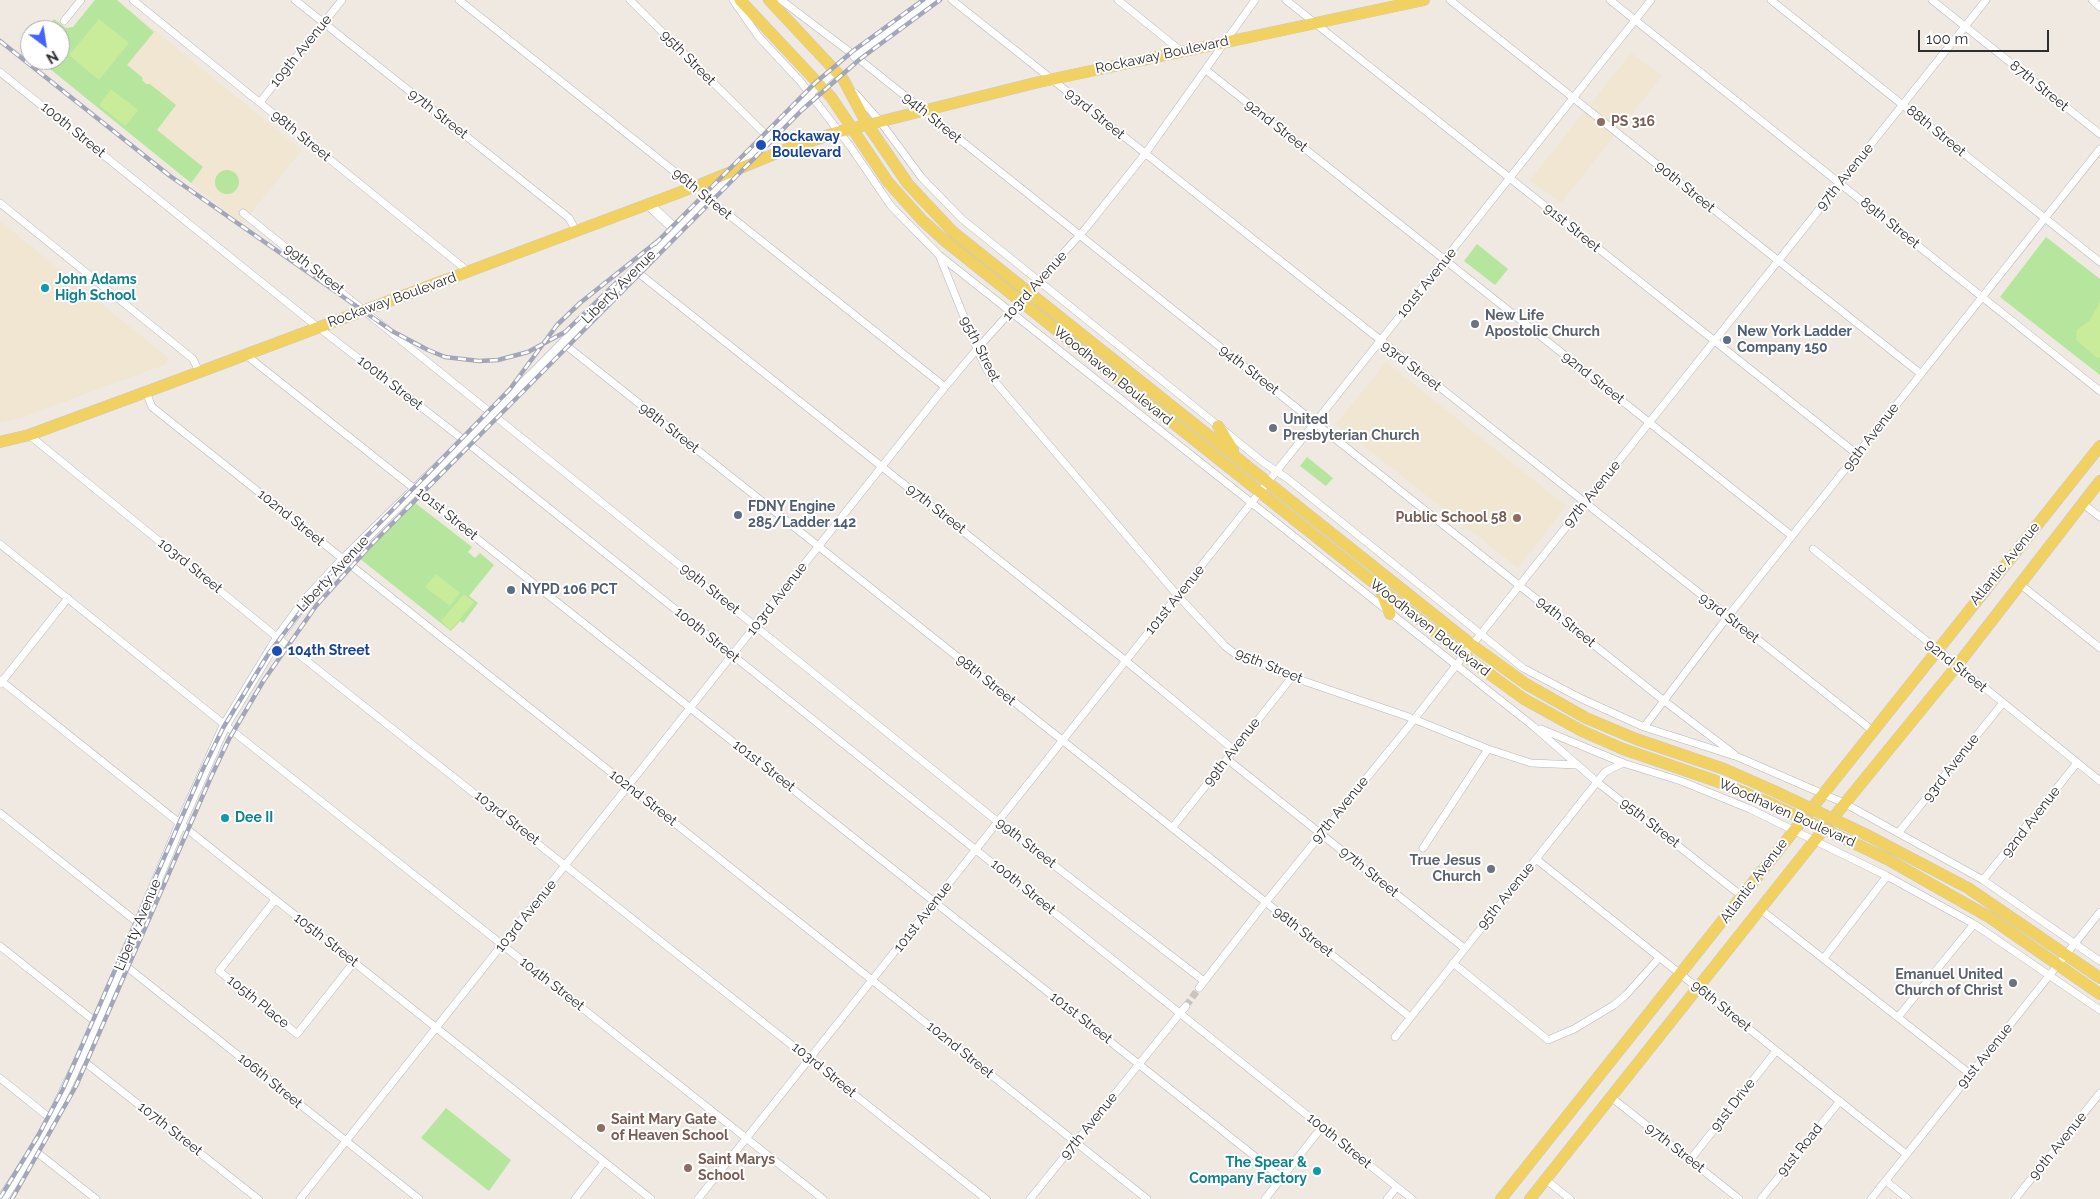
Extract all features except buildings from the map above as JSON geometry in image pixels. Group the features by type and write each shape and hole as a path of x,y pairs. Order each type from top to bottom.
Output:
{"main road":[{"name":"Woodhaven Boulevard","path":"740,0 831,97 888,182 922,220 1021,302 1464,655 1524,698 1582,731 1624,749 1716,781 1765,801 1860,846 1962,901 2100,994"},
{"name":"Woodhaven Boulevard","path":"770,0 839,75 867,124 908,184 952,232 1030,292 1472,645 1526,684 1586,718 1636,740 1724,769 1774,790 1920,861 1968,888 2100,978"},
{"name":"Rockaway Boulevard","path":"0,442 29,435 366,311 694,187 787,149 838,132 879,120 1051,79 1226,42 1385,5 1424,0"},
{"path":"1218,426 1238,458"},
{"name":"Atlantic Avenue","path":"1501,1199 2100,446"},
{"name":"Atlantic Avenue","path":"1530,1199 1814,840 1956,667 2100,481"},
{"path":"1379,588 1390,614"}],"street":[{"path":"65,20 81,0"},
{"name":"98th Street","path":"133,0 469,272"},
{"name":"97th Street","path":"295,0 569,218 576,231"},
{"name":"109th Avenue","path":"260,102 342,0"},
{"name":"96th Street","path":"459,0 468,3 708,199 945,387"},
{"name":"95th Street","path":"630,0 768,137"},
{"name":"Woodhaven Boulevard","path":"733,0 758,36 810,94 850,146 891,206 939,255 1533,726 1578,765"},
{"name":"94th Street","path":"781,0 855,56 1663,700 1738,757"},
{"path":"855,56 933,0"},
{"name":"93rd Street","path":"952,0 1584,504 1873,731"},
{"path":"1118,0 1182,51"},
{"name":"103rd Avenue","path":"300,1199 945,387 1080,236 1145,154 1255,0"},
{"name":"91st Street","path":"1286,0 1858,455"},
{"name":"90th Street","path":"1450,0 1921,374"},
{"name":"89th Street","path":"1610,0 2100,391"},
{"name":"101st Avenue","path":"698,1199 1652,0"},
{"name":"88th Street","path":"1772,0 2100,262"},
{"name":"87th Street","path":"1932,0 2100,134"},
{"name":"97th Avenue","path":"1201,985 1986,0"},
{"path":"2092,0 2100,7"},
{"name":"92nd Street","path":"1206,70 1792,536"},
{"name":"100th Street","path":"0,72 319,328 465,441 1412,1199"},
{"name":"Liberty Avenue","path":"2,1199 52,1119 97,1023 180,825 225,725 278,638 305,602 343,560 636,271 810,94 820,85 839,75"},
{"name":"Woodhaven Boulevard","path":"839,75 879,120 922,178 962,219 1218,426 1523,668 1580,698 1644,726 1738,757 1844,803"},
{"name":"95th Avenue","path":"1644,726 1792,536 2100,149"},
{"path":"0,202 193,359 199,372"},
{"path":"648,204 676,230"},
{"name":"99th Street","path":"243,213 1201,985"},
{"name":"95th Street","path":"939,255 987,370 1008,398 1178,596 1224,646 1234,653 1292,677 1414,719 1488,749 1531,763 1578,765 1742,897"},
{"name":"97th Street","path":"636,271 1126,661 1234,750"},
{"name":"98th Street","path":"563,343 1410,1017"},
{"name":"101st Street","path":"246,355 416,488 1282,1178"},
{"name":"102nd Street","path":"146,392 152,407 1147,1199"},
{"name":"103rd Street","path":"29,435 278,638 567,865 986,1199"},
{"path":"2082,503 2100,517"},
{"name":"104th Street","path":"0,544 225,725 823,1199"},
{"name":"92nd Street","path":"1813,549 1956,667 2100,781"},
{"path":"2020,585 2100,648"},
{"path":"1,682 68,598"},
{"name":"99th Avenue","path":"1172,828 1292,677"},
{"name":"105th Street","path":"1,682 651,1199"},
{"name":"93rd Avenue","path":"1899,832 2002,704"},
{"name":"Woodhaven Boulevard","path":"1533,726 1623,763 1681,781 1750,809 1888,876 1974,924 2100,1010"},
{"path":"1423,848 1488,749"},
{"name":"97th Street","path":"1227,759 1464,948"},
{"name":"95th Avenue","path":"1396,1036 1605,772 1623,763"},
{"name":"92nd Avenue","path":"1983,880 2077,763"},
{"path":"1844,803 1983,880 2100,961"},
{"path":"0,813 138,924"},
{"name":"96th Street","path":"1536,859 1906,1154"},
{"path":"1824,958 1888,876"},
{"name":"105th Place","path":"275,900 219,971 297,1034 354,962"},
{"path":"1760,909 1970,1074"},
{"name":"91st Avenue","path":"1871,1199 2100,912"},
{"path":"1898,1017 1974,924"},
{"path":"0,946 97,1023"},
{"path":"1453,963 1548,1040 1574,1029 1614,1005 1626,995 1659,958"},
{"name":"106th Street","path":"122,963 419,1199"},
{"name":"97th Avenue","path":"1030,1199 1186,1006"},
{"name":"91st Drive","path":"1690,1160 1776,1051"},
{"name":"107th Street","path":"80,1059 258,1199"},
{"path":"0,1078 52,1119"},
{"name":"90th Avenue","path":"2015,1199 2100,1093"},
{"name":"97th Street","path":"1611,1098 1739,1199"},
{"name":"91st Road","path":"1761,1199 1840,1101"},
{"path":"1265,1199 1322,1127"},
{"path":"34,1150 96,1199"},
{"path":"575,1199 604,1162"},
{"path":"1546,1179 1570,1199"},
{"path":"1886,1181 1908,1199"},
{"path":"1388,1199 1397,1187"}],"shaded area":[{"path":"95,0 117,0 302,150 242,224 51,70 70,70 70,27 73,27"},
{"name":"PS 316","path":"1631,53 1662,76 1561,203 1530,180"},
{"path":"0,221 168,358 166,364 23,417 0,423"},
{"path":"1386,362 1566,506 1518,568 1336,424"}],"green space":[{"path":"95,0 117,0 154,32 127,65 143,78 142,80 146,84 150,84 176,105 157,130 203,167 191,183 51,70 70,70 70,27 73,27"},
{"path":"99,19 129,43 99,80 70,56"},
{"path":"111,89 138,110 125,126 99,105"},
{"path":"227,170 236,173 239,182 236,191 227,194 218,191 215,182 218,173"},
{"path":"2046,237 2100,279 2100,375 2000,297"},
{"path":"1477,244 1508,269 1495,285 1464,261"},
{"path":"2100,302 2100,358 2096,357 2076,340 2077,330 2090,320"},
{"path":"1307,457 1333,478 1326,486 1300,466"},
{"path":"414,502 472,547 468,552 475,558 480,553 494,565 469,596 478,603 463,623 460,621 451,631 359,558"},
{"path":"436,574 460,593 450,606 425,587"},
{"path":"464,594 474,602 451,630 441,621"},
{"path":"446,1108 511,1160 489,1191 421,1138"}],"tunnel":[{"path":"1186,1006 1199,988"}],"railway":[{"path":"655,244 815,83 853,51 923,0"},
{"path":"12,1199 76,1086 229,739 264,680 316,606 369,547 802,110 860,59 940,0"},
{"path":"0,41 170,176 392,331 445,357 479,361 498,360 528,352 565,332 620,279"},
{"path":"0,1198 38,1136 63,1089 202,771 223,728 269,653 326,578 510,389 557,325 580,303 659,240"}],"place":[{"name":"PS 316","path":"1601,122"},
{"name":"Rockaway Boulevard","path":"761,145"},
{"name":"John Adams High School","path":"45,288"},
{"name":"New Life Apostolic Church","path":"1475,324"},
{"name":"New York Ladder Company 150","path":"1727,340"},
{"name":"United Presbyterian Church","path":"1273,428"},
{"name":"FDNY Engine 285/Ladder 142","path":"738,515"},
{"name":"Public School 58","path":"1517,518"},
{"name":"NYPD 106 PCT","path":"511,590"},
{"name":"104th Street","path":"277,651"},
{"name":"Dee II","path":"225,818"},
{"name":"True Jesus Church","path":"1491,869"},
{"name":"Emanuel United Church of Christ","path":"2013,983"},
{"name":"Saint Mary Gate of Heaven School","path":"601,1128"},
{"name":"Saint Marys School","path":"688,1168"},
{"name":"The Spear & Company Factory","path":"1317,1171"}]}
